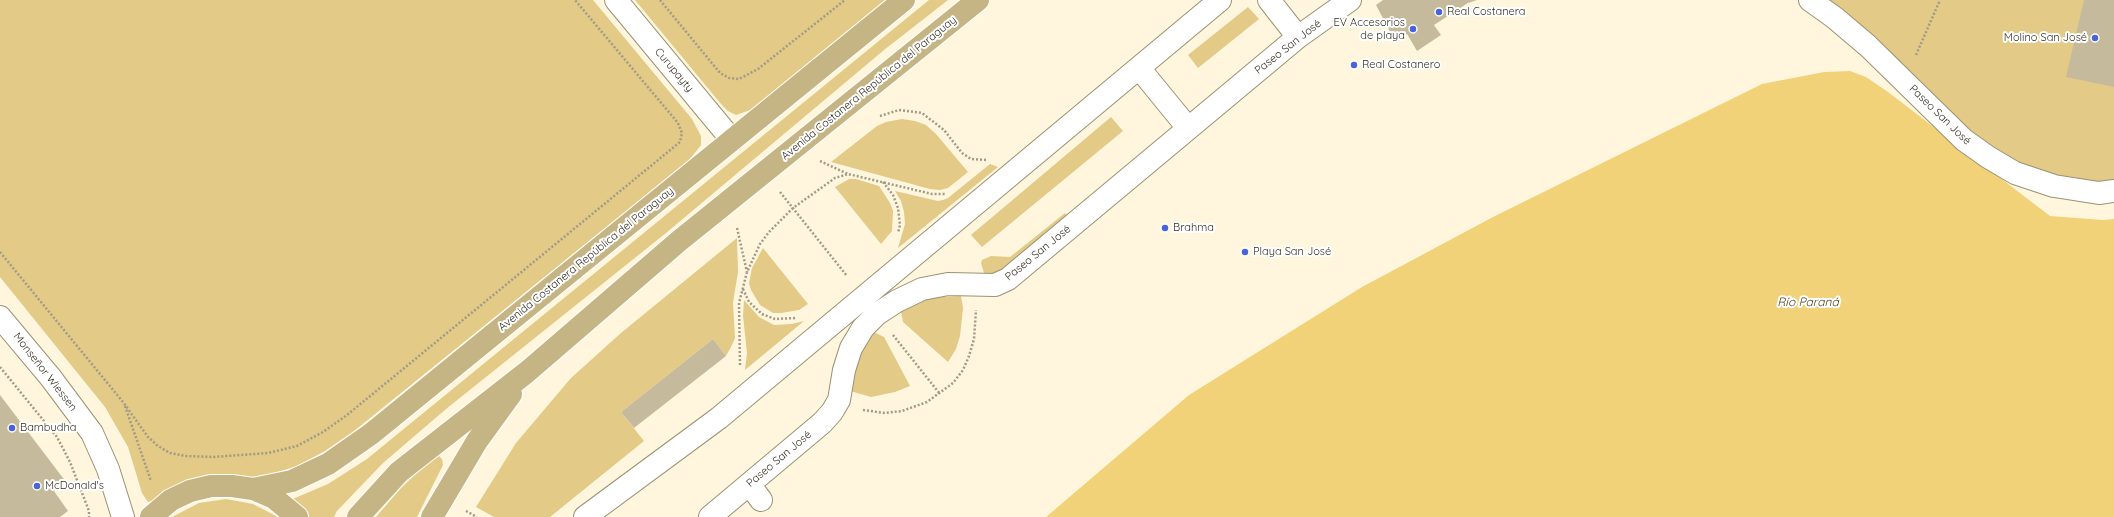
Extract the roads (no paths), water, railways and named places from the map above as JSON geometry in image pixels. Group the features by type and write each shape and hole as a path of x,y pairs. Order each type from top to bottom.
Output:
{"main road":[{"name":"Avenida Costanera República del Paraguay","path":"253,489 292,481 328,464 371,434 904,0"},
{"name":"Avenida Costanera República del Paraguay","path":"358,517 399,472 527,372 679,241 978,0"},
{"path":"432,517 477,441 527,372"},
{"name":"Avenida Costanera República del Paraguay","path":"151,517 172,500 190,491 211,486 232,486 253,489 274,498 297,517"}],"street":[{"name":"Curupayty","path":"616,0 732,140"},
{"path":"585,517 719,418 1220,0"},
{"path":"1269,0 1298,37"},
{"name":"Paseo San José","path":"710,517 755,492 832,412 838,400 844,370 851,348 863,328 877,314 897,301 922,289 948,284 995,285 1008,279 1298,37 1350,0"},
{"name":"Paseo San José","path":"1810,0 1863,41 1964,140 1988,157 2015,173 2054,186 2099,193 2114,191"},
{"path":"1139,68 1188,128"},
{"name":"Monseñor Wiessen","path":"0,317 51,378 92,433 108,469 123,517"}],"water":[{"name":"Río Paraná","path":"1850,71 1866,77 1888,92 2050,216 2103,220 2114,219 2114,517 1046,517 1189,395 1362,287 1493,217 1762,84 1824,72"}],"place":[{"name":"Real Costanera","path":"1439,12"},
{"name":"EV Accesorios de playa","path":"1413,29"},
{"name":"Molino San José","path":"2095,38"},
{"name":"Real Costanero","path":"1354,65"},
{"name":"Brahma","path":"1165,228"},
{"name":"Playa San José","path":"1245,252"},
{"name":"Bambudha","path":"12,428"},
{"name":"McDonald's","path":"37,486"}]}
